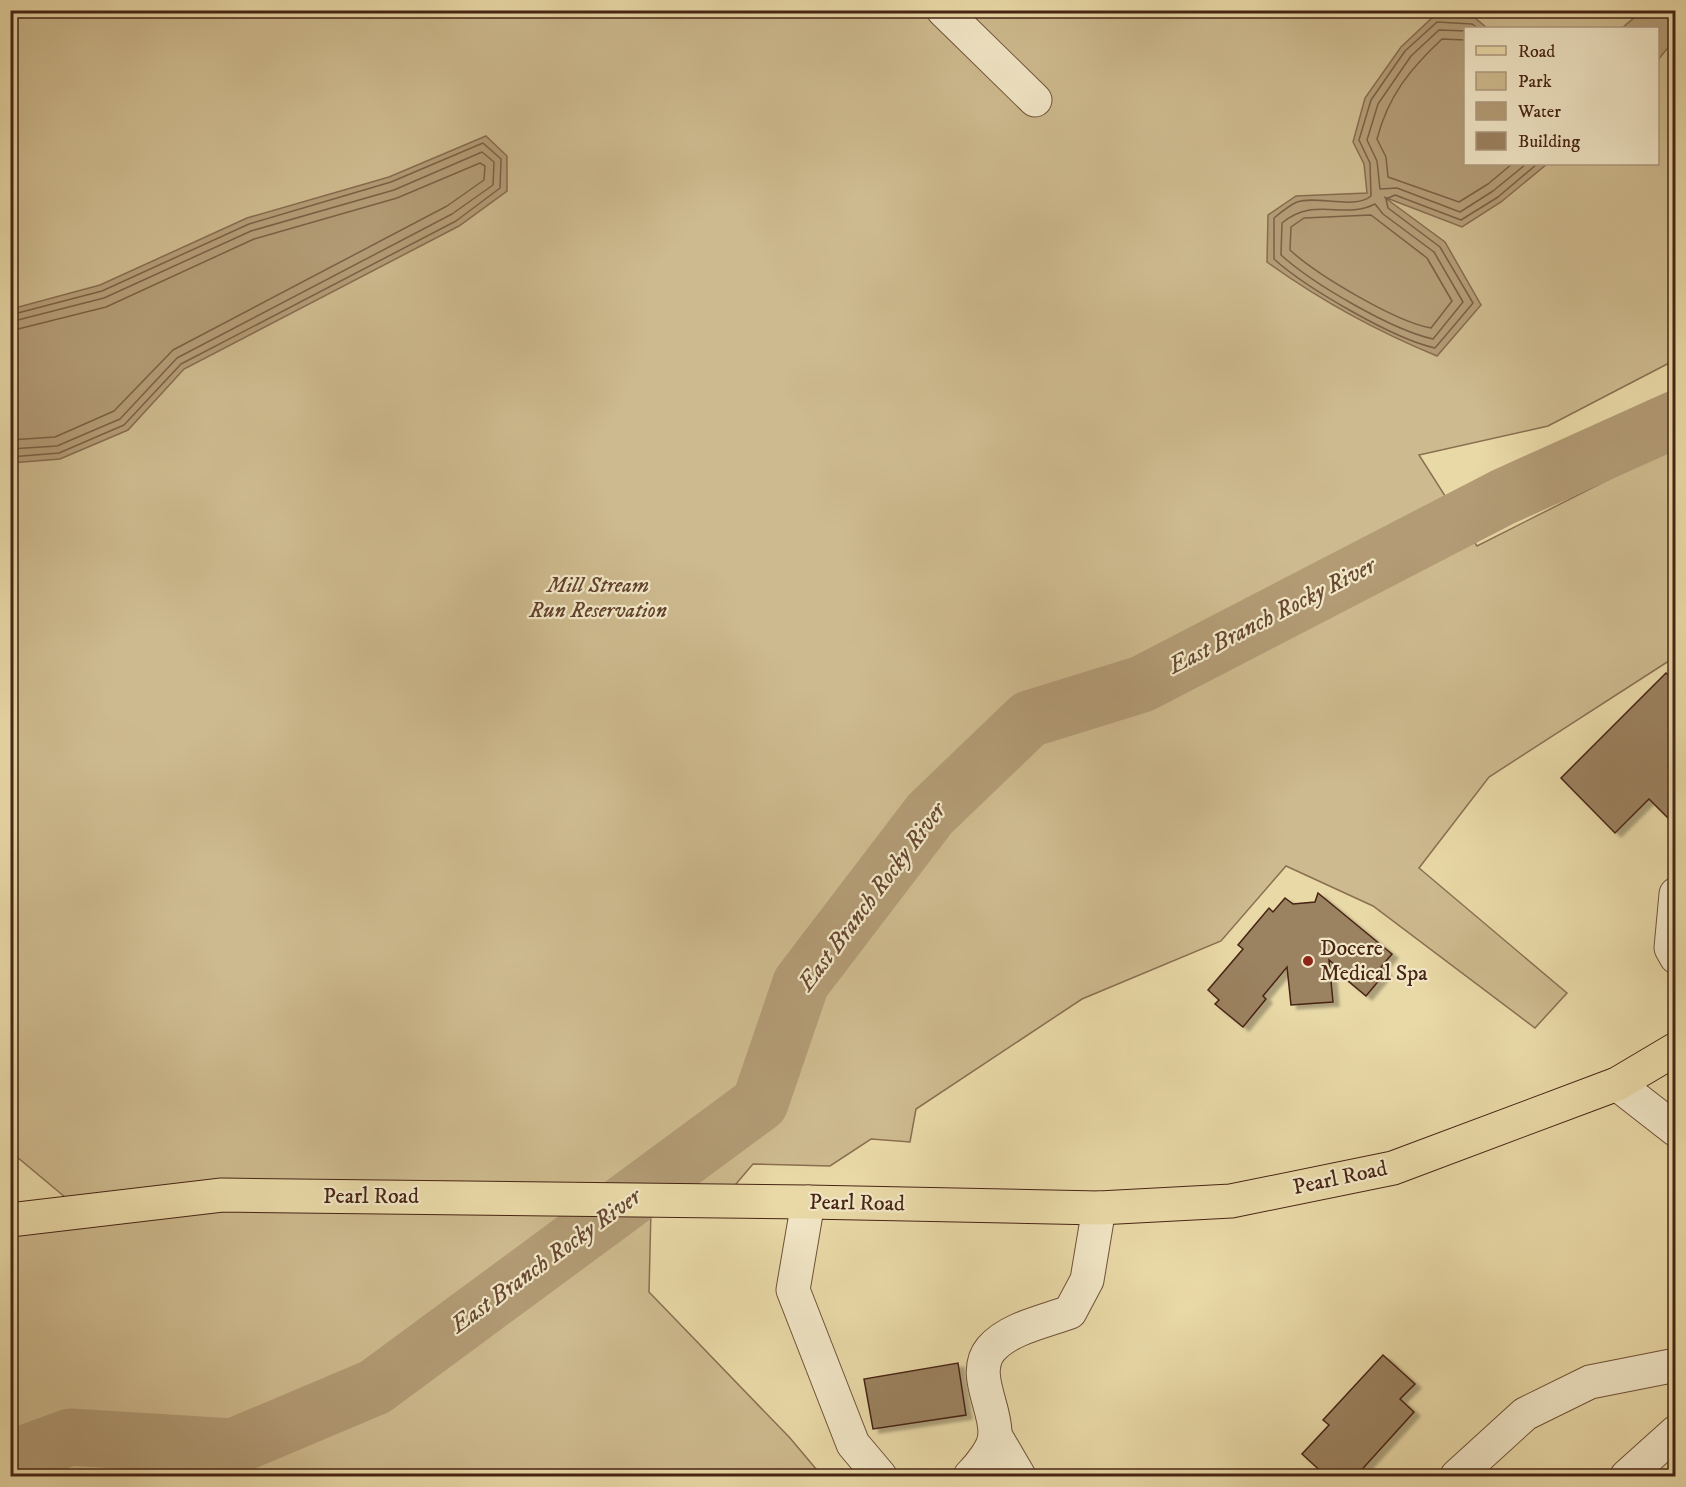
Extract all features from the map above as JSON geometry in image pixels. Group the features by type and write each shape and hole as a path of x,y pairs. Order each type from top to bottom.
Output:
{"main road":[{"name":"Pearl Road","path":"10,1220 222,1195 1098,1208 1231,1201 1394,1168 1617,1084 1676,1049"}],"street":[{"path":"943,10 1035,100"},
{"path":"1676,894 1671,948 1676,957"},
{"path":"1617,1084 1676,1130"},
{"path":"808,1202 793,1290 853,1444 880,1476"},
{"path":"1019,1476 996,1435 983,1374 990,1350 1009,1335 1070,1312 1087,1280 1098,1208"},
{"path":"1457,1476 1525,1414 1590,1382 1676,1365"},
{"path":"1627,1476 1676,1432"},
{"path":"970,1476 981,1465 996,1435"}],"green space":[{"name":"Mill Stream Run Reservation","path":"10,11 1675,11 1675,360 1548,426 1419,455 1477,546 1675,446 1675,657 1489,777 1419,868 1567,993 1535,1028 1373,906 1286,866 1221,941 1082,999 916,1109 910,1142 871,1139 830,1166 753,1164 713,1211 651,1209 649,1292 790,1438 822,1476 11,1476 11,1219 78,1208 11,1152"}],"water":[{"path":"1642,11 1675,11 1675,39 1659,59 1659,27 1623,27"},
{"path":"1435,15 1475,18 1486,27 1464,27 1464,165 1546,165 1501,202 1462,227 1384,197 1445,242 1481,305 1437,356 1349,314 1267,262 1268,215 1296,196 1367,193 1364,164 1353,142 1365,98 1401,47"},
{"path":"486,136 507,156 507,191 459,226 184,369 128,430 60,459 11,463 11,309 100,285 247,218 389,177"}],"building":[{"path":"1666,673 1676,682 1676,826 1649,799 1615,833 1561,778"},
{"path":"1318,893 1392,954 1381,967 1386,972 1366,996 1341,975 1343,972 1329,960 1333,1002 1291,1005 1287,967 1263,996 1266,999 1243,1027 1215,1004 1219,1000 1208,990 1243,949 1238,945 1269,908 1273,912 1285,898 1293,904 1315,902"},
{"path":"1383,1355 1415,1384 1400,1399 1414,1412 1356,1476 1326,1476 1302,1454 1329,1425 1323,1420"},
{"path":"958,1363 966,1415 873,1429 864,1379"}],"waterway":[{"name":"East Branch Rocky River","path":"10,1459 70,1437 233,1447 375,1387 760,1103 801,983 930,814 1029,719 1142,684 1503,497 1676,419"}],"place":[{"name":"Docere Medical Spa","path":"1308,961"}]}
